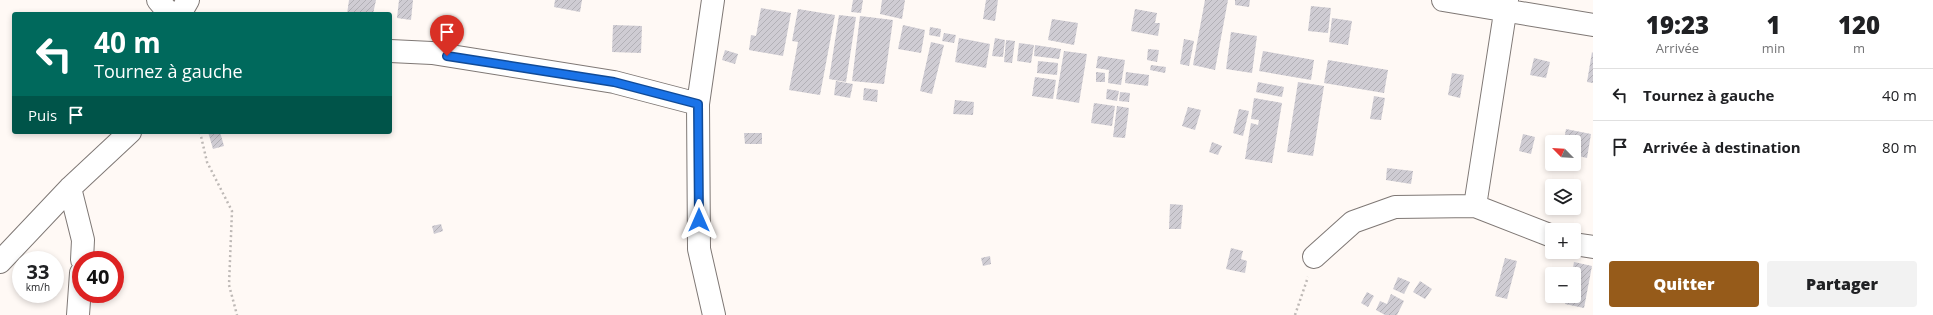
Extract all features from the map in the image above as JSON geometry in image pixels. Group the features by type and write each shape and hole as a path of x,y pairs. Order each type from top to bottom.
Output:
{"street":[{"path":"158,0 168,12"},
{"path":"181,12 188,0"},
{"path":"712,0 698,104 699,249 714,315"},
{"path":"1443,0 1506,5 1593,25"},
{"path":"1475,206 1506,5"},
{"path":"392,51 432,53 614,82 698,104"},
{"path":"0,262 70,188 128,134"},
{"path":"70,188 83,240 82,251"},
{"path":"1314,257 1353,222 1395,207 1475,206 1545,233"},
{"path":"1581,245 1593,247"},
{"path":"78,315 79,303"}],"path":[{"path":"200,134 207,162 232,211 229,285 237,315"},
{"path":"1295,315 1314,257"}],"building":[{"path":"349,0 376,0 373,12 347,12"},
{"path":"399,0 413,0 411,20 397,18"},
{"path":"555,0 582,0 580,12 554,7"},
{"path":"853,0 863,0 861,13 851,12"},
{"path":"882,0 905,0 902,19 880,14"},
{"path":"986,0 998,0 995,21 983,19"},
{"path":"1205,0 1228,0 1215,70 1193,65"},
{"path":"1235,0 1250,0 1249,7 1235,5"},
{"path":"1311,6 1331,8 1328,33 1308,31"},
{"path":"761,8 791,13 783,56 749,50 751,35 756,36"},
{"path":"798,9 835,15 820,95 789,90 798,42 792,41"},
{"path":"1135,9 1157,13 1155,23 1160,23 1158,36 1131,31"},
{"path":"839,15 856,17 846,82 829,79"},
{"path":"860,16 893,20 884,84 852,81"},
{"path":"1332,18 1352,21 1348,45 1329,42"},
{"path":"1052,19 1078,23 1074,45 1048,40"},
{"path":"613,25 642,26 641,53 612,52"},
{"path":"903,25 925,30 921,53 898,49"},
{"path":"930,27 941,29 940,37 929,35"},
{"path":"1231,32 1257,36 1252,73 1226,69"},
{"path":"944,33 956,35 954,43 942,41"},
{"path":"959,38 990,44 986,68 955,62"},
{"path":"995,38 1005,40 1003,57 992,56"},
{"path":"1184,39 1194,41 1189,66 1180,64"},
{"path":"1006,40 1015,41 1012,63 1004,62"},
{"path":"931,42 944,45 932,94 920,91"},
{"path":"1019,43 1034,45 1031,63 1017,61"},
{"path":"1035,45 1061,49 1059,59 1034,56"},
{"path":"1148,49 1159,50 1157,62 1147,60"},
{"path":"725,50 738,54 735,64 722,60"},
{"path":"1064,51 1087,54 1079,103 1056,99"},
{"path":"1263,51 1314,60 1311,80 1259,71"},
{"path":"1592,52 1593,53 1593,83 1587,82"},
{"path":"1098,56 1125,60 1121,85 1108,83 1109,70 1096,68"},
{"path":"1534,58 1550,62 1546,78 1530,75"},
{"path":"1328,60 1388,70 1384,93 1324,83"},
{"path":"1038,61 1058,63 1057,75 1037,73"},
{"path":"1151,65 1166,67 1165,73 1150,70"},
{"path":"1096,72 1105,73 1105,82 1096,82"},
{"path":"1126,72 1149,75 1148,86 1125,83"},
{"path":"1452,73 1464,75 1460,98 1448,95"},
{"path":"1035,77 1056,80 1053,99 1032,96"},
{"path":"836,81 853,84 850,98 834,95"},
{"path":"1258,82 1284,87 1282,97 1256,92"},
{"path":"1298,82 1324,86 1313,156 1287,152"},
{"path":"864,88 878,90 877,102 863,100"},
{"path":"1107,89 1119,91 1117,101 1106,99"},
{"path":"1120,92 1130,93 1129,102 1119,101"},
{"path":"1374,96 1385,98 1381,120 1370,119"},
{"path":"1254,98 1282,103 1272,163 1245,159 1251,123 1258,125 1259,120 1251,119"},
{"path":"955,100 974,102 973,115 953,114"},
{"path":"1094,103 1115,106 1112,126 1091,123"},
{"path":"1117,106 1129,108 1125,138 1113,137"},
{"path":"1188,107 1201,110 1195,130 1182,126"},
{"path":"1239,109 1249,111 1243,136 1233,133"},
{"path":"1566,129 1591,134 1587,158 1581,157 1581,135 1565,135"},
{"path":"744,133 762,133 762,144 745,144"},
{"path":"209,134 221,134 224,146 213,149"},
{"path":"1523,134 1535,137 1531,154 1519,151"},
{"path":"1212,142 1222,146 1218,155 1209,152"},
{"path":"1387,168 1413,171 1411,184 1386,180"},
{"path":"1170,204 1183,205 1181,229 1169,229"},
{"path":"441,224 443,231 434,234 432,226"},
{"path":"1231,248 1243,251 1241,259 1247,261 1245,273 1226,269"},
{"path":"990,256 991,264 983,266 981,258"},
{"path":"1505,258 1517,261 1507,299 1495,296"},
{"path":"1574,262 1592,266 1584,308 1565,304 1581,303 1581,267 1573,267"},
{"path":"1398,277 1410,282 1404,294 1393,289"},
{"path":"1420,281 1432,289 1425,299 1413,292"},
{"path":"1367,292 1374,296 1368,307 1361,303"},
{"path":"1391,294 1404,301 1397,315 1385,315 1376,310 1380,301 1387,304"}],"route":[{"path":"447,56 614,82 698,104 699,220"}]}
